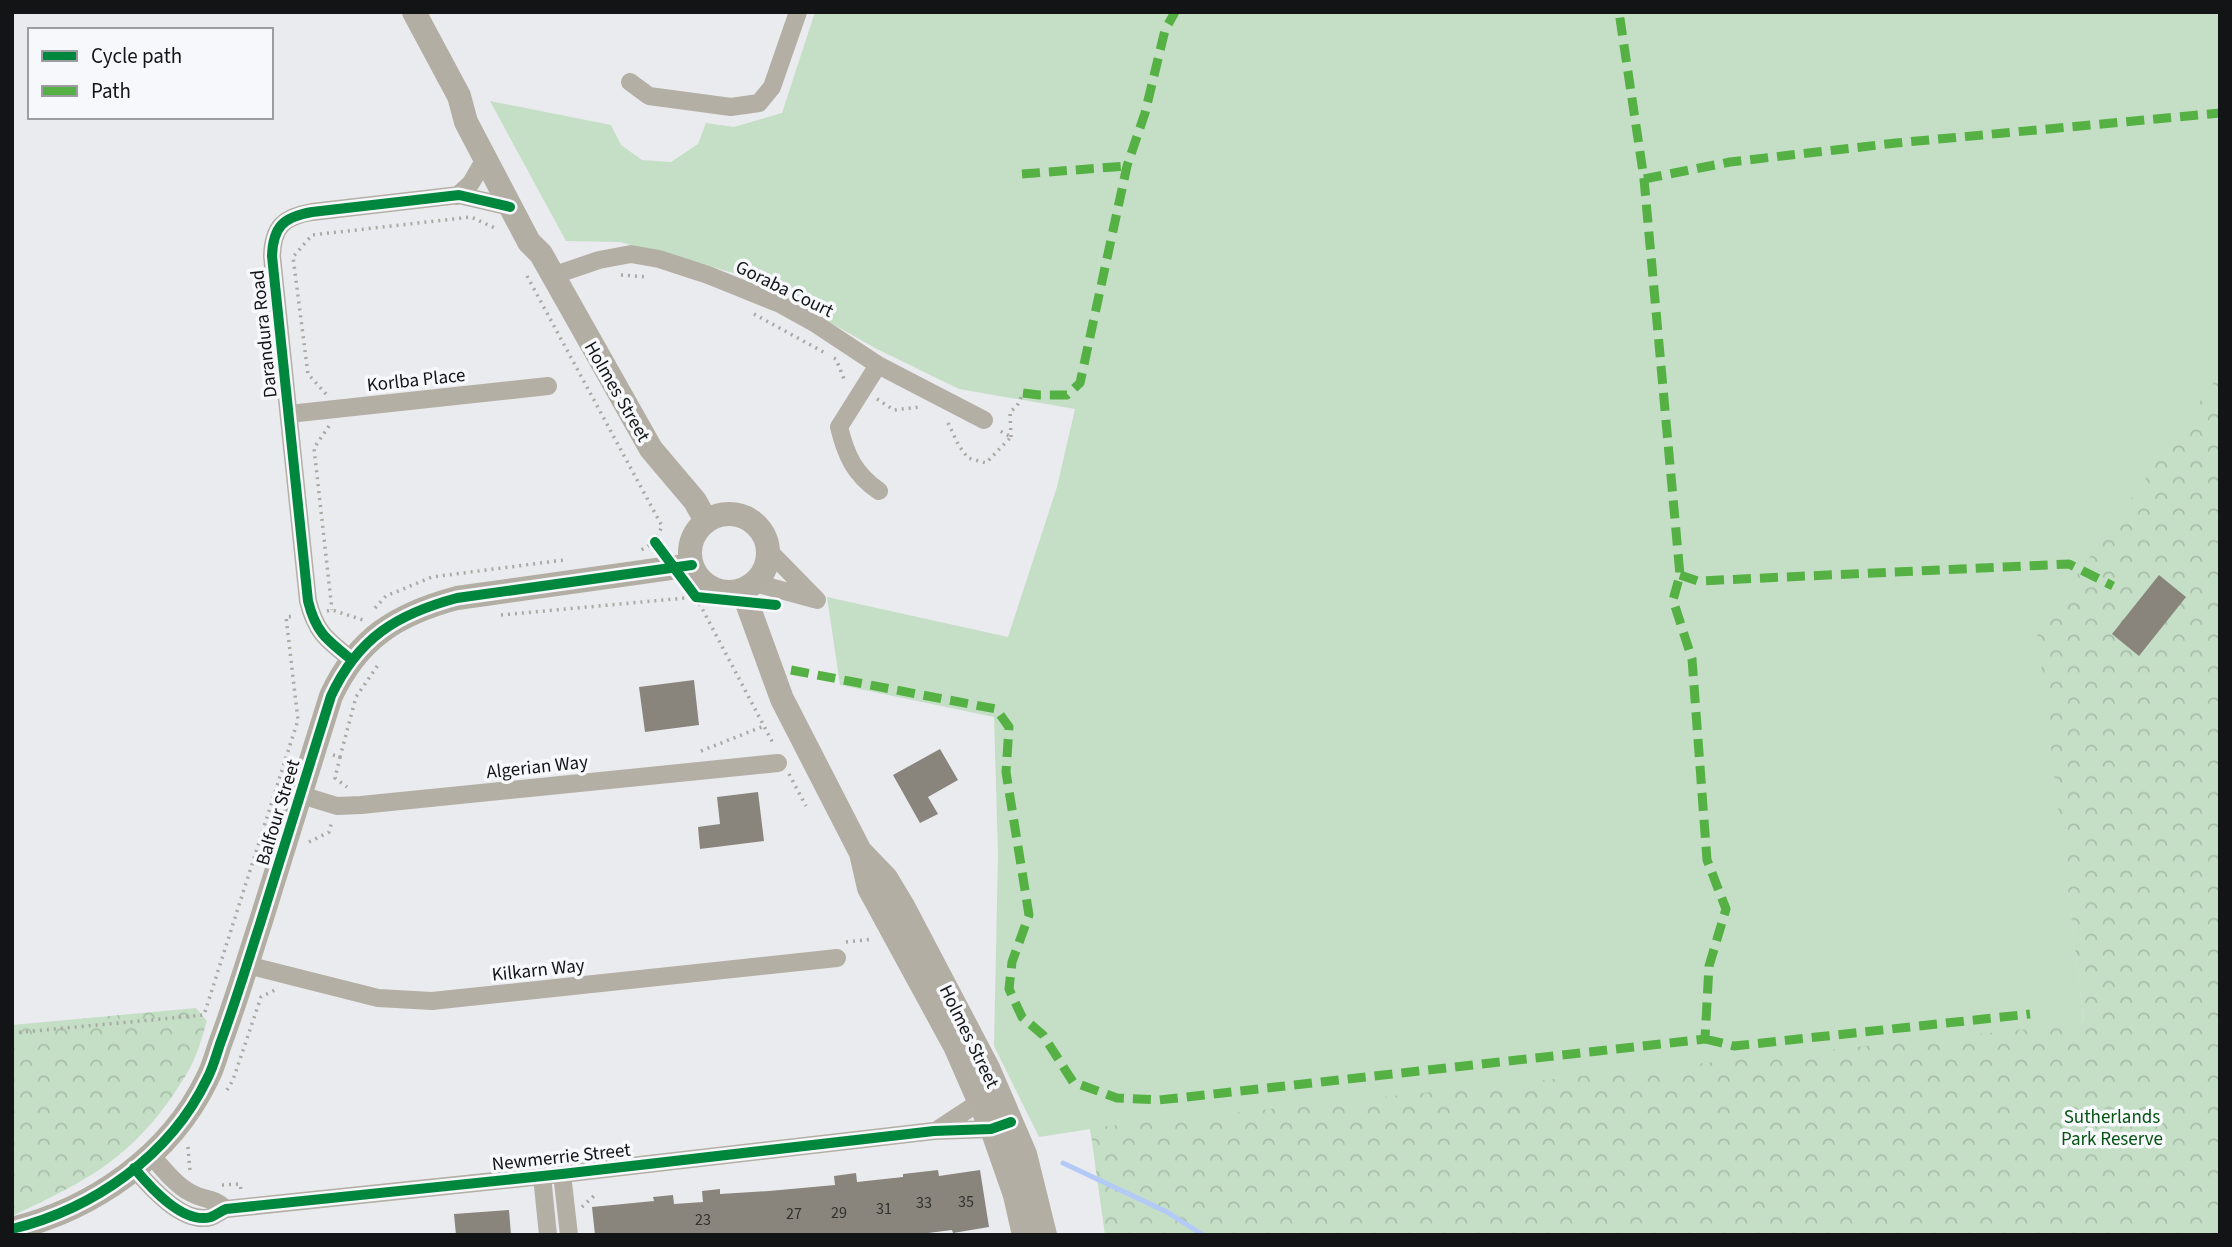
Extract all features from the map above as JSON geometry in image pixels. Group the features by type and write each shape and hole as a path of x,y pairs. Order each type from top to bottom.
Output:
{"main road":[{"name":"Holmes Street","path":"414,12 459,96 466,122 529,242 532,260 552,276 651,449 700,511"},
{"name":"Holmes Street","path":"459,96 479,117 542,237 532,260"},
{"path":"700,511 716,515 741,515 760,529 769,551 767,563 762,574 750,586 733,592 722,592 711,588 683,566 697,529 700,511"},
{"name":"Balfour Street","path":"12,1229 55,1216 84,1203 118,1182 142,1161 192,1105 208,1078 234,1006 331,696 352,660 383,630 422,607 457,598 683,566"},
{"name":"Holmes Street","path":"750,586 747,603 782,699 861,853 869,888 955,1046 988,1097 1001,1126 1024,1235"},
{"name":"Holmes Street","path":"1001,1126 1025,1154 1045,1235"}],"street":[{"path":"630,82 649,96 730,107 759,103 772,87 798,12"},
{"path":"458,196 471,183 485,159"},
{"name":"Darandura Road","path":"352,660 323,636 313,621 308,601 272,239 281,223 296,214 458,196 510,207"},
{"name":"Goraba Court","path":"552,276 599,260 631,254 659,259 718,278 780,304 878,365 984,420"},
{"path":"878,365 839,427 845,452 853,466 860,476 878,491"},
{"name":"Korlba Place","path":"289,414 548,386"},
{"path":"750,586 817,600 769,551"},
{"name":"Algerian Way","path":"301,795 337,806 778,763"},
{"name":"Kilkarn Way","path":"247,965 378,998 432,1001 841,950"},
{"name":"Newmerrie Street","path":"934,1131 988,1097"},
{"name":"Newmerrie Street","path":"142,1161 160,1196 185,1213 210,1217 234,1208 934,1131 1001,1126"},
{"path":"562,1174 569,1235"},
{"path":"542,1176 548,1235"}],"path":[{"path":"332,610 314,449 329,428 326,393 308,374 293,257 312,235 471,218 503,231"},
{"path":"532,260 662,526 655,542 641,550"},
{"path":"612,276 653,277"},
{"path":"754,314 836,359 844,379 894,410 930,406"},
{"path":"944,419 951,425 959,446 968,458 986,463 1011,437 1010,412 1023,393"},
{"path":"984,420 1011,437"},
{"path":"658,520 700,511"},
{"path":"655,542 683,566 696,597 764,726"},
{"path":"12,1032 204,1015 298,720 286,617 332,610 364,621 386,596 432,577 572,559"},
{"path":"496,615 696,597 709,599"},
{"path":"315,749 340,757 356,697 382,659"},
{"path":"305,854 309,841 329,832 344,785"},
{"path":"841,950 873,939"},
{"path":"227,1091 261,997 272,990 281,990 288,976"},
{"path":"188,1142 190,1172"},
{"path":"218,1185 240,1184 234,1208"},
{"path":"565,1199 596,1194"}],"green space":[{"path":"815,12 2220,12 2220,379 2216,380 2038,631 2084,1023 1099,1169 1090,1129 1039,1137 994,1046 998,854 994,717 840,685 827,597 1008,637 1057,487 1075,409 959,389 875,348 752,278 620,242 566,241 490,101 611,125 621,145 642,160 671,162 698,144 706,123 734,127 782,113"},
{"name":"Sutherlands Park Reserve","path":"2216,379 2220,379 2220,1235 1105,1235 1090,1128 2084,1023 2037,631"},
{"path":"196,1008 207,1021 193,1062 156,1118 121,1154 102,1168 12,1216 12,1025"}],"building":[{"path":"2159,575 2186,597 2139,656 2112,634"},
{"path":"694,680 699,725 645,732 639,687"},
{"path":"940,749 958,780 928,797 938,814 920,823 893,775"},
{"path":"758,792 764,841 700,849 698,827 720,824 717,797"},
{"path":"938,1170 939,1176 980,1170 989,1227 953,1233 952,1230 912,1235 595,1235 592,1207 654,1201 653,1197 673,1195 674,1204 703,1202 702,1191 720,1189 720,1194 769,1191 835,1185 834,1176 856,1173 857,1182"},
{"path":"509,1210 511,1235 456,1235 454,1214"}],"waterway":[{"path":"1063,1163 1167,1212 1203,1235"}],"marked path":[{"path":"1023,393 1067,395 1080,383 1127,166 1145,113 1165,30 1175,12"},
{"path":"791,670 996,709 1009,727 1006,772 1029,915 1012,962 1009,989 1022,1017 1043,1035 1073,1082 1117,1098 1159,1100 1705,1039 1709,966 1726,909 1707,860 1692,659 1673,600 1680,575 1644,179 1619,12"},
{"path":"1644,179 1730,162 1896,143 2220,113"},
{"path":"1022,174 1127,166"},
{"path":"1680,575 1698,581 2069,564 2113,586"},
{"path":"1705,1039 1734,1046 2030,1014"}],"cycle path":[{"path":"352,660 324,635 315,621 308,601 272,256 277,231 287,220 312,212 459,195 510,207"},
{"path":"655,542 696,597 776,605"},
{"path":"12,1229 42,1220 100,1193 150,1155 191,1107 211,1071 231,1014 331,696 354,658 367,644 398,621 435,604 457,598 692,565"},
{"path":"134,1168 168,1203 200,1218 211,1217 226,1209 934,1131 991,1129 1011,1122"}]}
